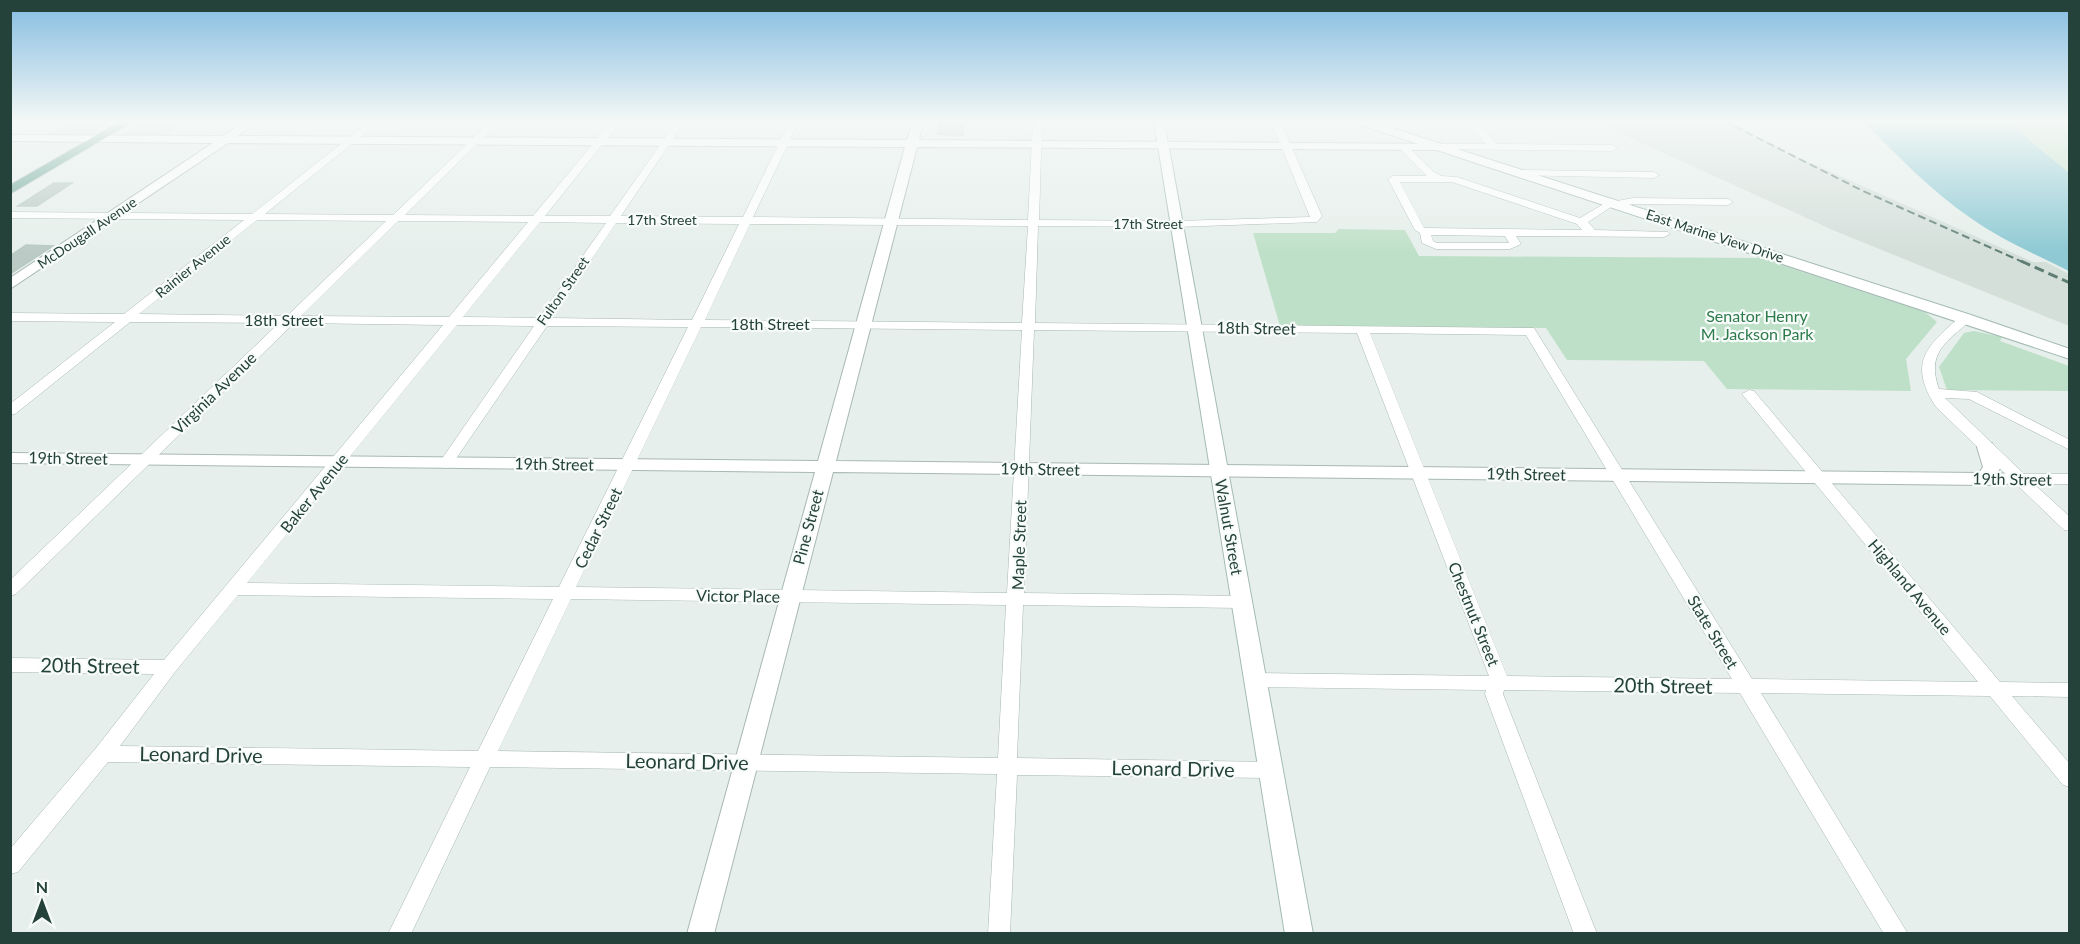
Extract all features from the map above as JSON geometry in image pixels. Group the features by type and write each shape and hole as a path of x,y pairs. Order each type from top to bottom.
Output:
{"main road":[{"path":"10,190 52,165"}],"street":[{"name":"McDougall Avenue","path":"10,285 188,165"},
{"name":"Rainier Avenue","path":"10,411 320,165"},
{"name":"Virginia Avenue","path":"10,590 450,165"},
{"name":"Baker Avenue","path":"10,865 580,165"},
{"name":"Fulton Street","path":"446,462 651,165"},
{"name":"Cedar Street","path":"399,933 775,165"},
{"name":"Pine Street","path":"700,933 906,165"},
{"name":"Maple Street","path":"999,933 1017,599 1036,165"},
{"name":"Walnut Street","path":"1167,165 1299,933"},
{"name":"17th Street","path":"10,215 1177,224 1313,220 1317,216 1296,165"},
{"path":"1419,165 1423,171 1439,178"},
{"name":"East Marine View Drive","path":"1496,165 2070,354"},
{"path":"1522,173 1654,175"},
{"path":"1592,233 1581,222 1453,179 1393,179 1420,230 1425,232 1428,243 1436,246 1510,246 1515,243 1509,233 1664,234"},
{"path":"1581,222 1616,203 1633,201 1728,202"},
{"name":"18th Street","path":"10,317 1530,331"},
{"path":"1966,318 1931,353 1927,363 1926,377 1941,404 2070,526"},
{"name":"Chestnut Street","path":"1362,330 1498,675 1494,694 1586,933"},
{"name":"State Street","path":"1530,331 1897,933"},
{"name":"Highland Avenue","path":"1749,394 2070,779"},
{"path":"1935,394 1972,395 2070,446"},
{"path":"1984,479 1992,467 1986,447"},
{"name":"19th Street","path":"10,458 2070,479"},
{"name":"Victor Place","path":"234,589 1242,602"},
{"name":"20th Street","path":"10,665 169,667"},
{"name":"20th Street","path":"1256,680 2070,690"},
{"name":"Leonard Drive","path":"102,754 1271,770"}],"shaded area":[{"path":"1690,165 1815,165 2033,262 2046,262 2069,274 2069,326 1835,231"}],"green space":[{"path":"2060,165 2069,165 2069,173"},
{"name":"Senator Henry M. Jackson Park","path":"1339,229 1405,230 1419,256 1760,258 1925,312 1937,322 1906,359 1911,391 1727,389 1704,361 1567,360 1546,328 1280,326 1253,233 1335,233"},
{"path":"1974,331 2002,337 2000,341 2069,366 2069,391 1947,390 1939,367 1964,333"}],"water":[{"path":"1907,165 2060,165 2069,173 2069,271 1995,234 1957,208"}],"building":[{"path":"54,183 72,183 37,206 18,206"},
{"path":"26,245 53,246 10,274 10,256"}],"railway":[{"path":"1811,165 1863,191 2025,263"},
{"path":"2021,261 2070,283"}]}
